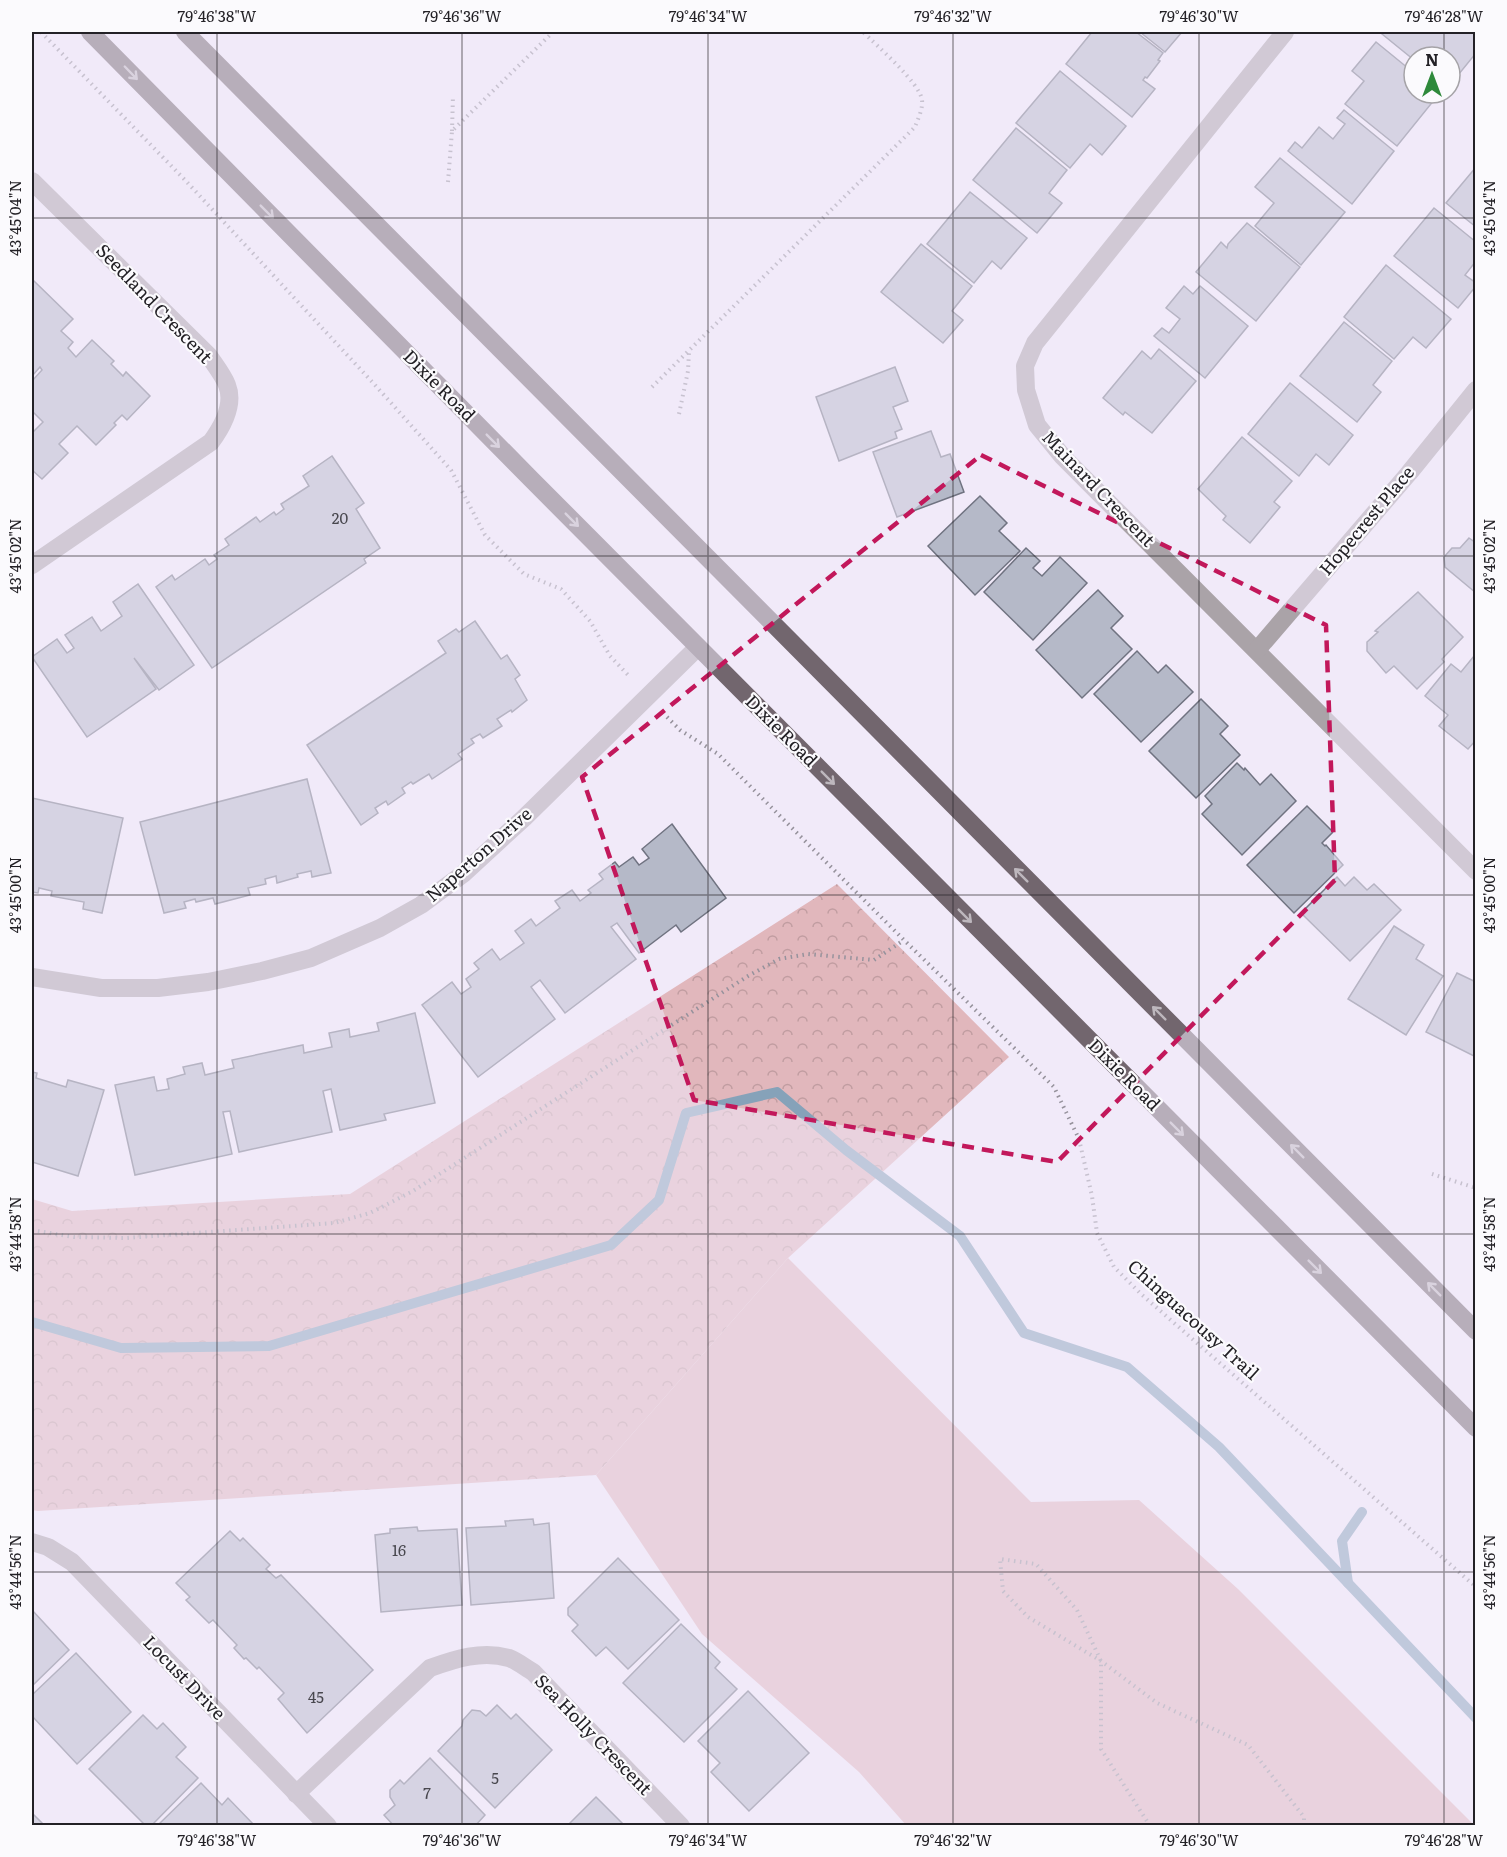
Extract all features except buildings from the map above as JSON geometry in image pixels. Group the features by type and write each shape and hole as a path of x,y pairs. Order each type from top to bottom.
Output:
{"main road":[{"name":"Dixie Road","path":"90,32 698,647 1476,1428"},
{"path":"186,32 1476,1330"}],"street":[{"name":"Mainard Crescent","path":"1285,32 1035,344 1026,366 1026,390 1037,425 1063,457 1476,871"},
{"name":"Seedland Crescent","path":"32,181 209,356 228,386 228,408 223,426 211,442 32,565"},
{"name":"Hopecrest Place","path":"1257,650 1401,482 1476,390"},
{"name":"Naperton Drive","path":"32,977 101,988 158,988 208,982 311,958 380,928 421,905 463,874 525,817 698,647"},
{"name":"Locust Drive","path":"32,1542 48,1547 72,1562 328,1826"},
{"name":"Sea Holly Crescent","path":"296,1794 430,1668 456,1659 486,1654 510,1658 533,1672 681,1826"}],"path":[{"path":"41,32 185,180 451,470 485,536 524,574 561,589 590,621 610,656"},
{"path":"452,131 553,32"},
{"path":"652,387 915,127 921,112 922,98 900,68 863,32"},
{"path":"448,182 453,95"},
{"path":"679,414 688,371 689,351"},
{"name":"Chinguacousy Trail","path":"680,730 718,754 1054,1086 1078,1139 1092,1196 1097,1233 1114,1267 1141,1294 1476,1587"},
{"path":"32,1230 74,1237 126,1238 334,1223 370,1213 413,1191 779,958 808,954 874,960 904,940"},
{"path":"1432,1174 1476,1188"},
{"path":"1150,1826 1101,1749 1101,1661 1077,1610 1036,1564 1000,1560 1003,1591 1028,1617 1101,1661 1157,1703 1248,1745 1304,1817 1305,1826"}],"highlighted area":[{"path":"981,455 1326,625 1335,880 1057,1162 694,1100 582,777"}],"green space":[{"path":"837,884 1009,1057 788,1258 596,1475 32,1510 32,1199 72,1211 350,1194"},
{"path":"788,1258 1031,1502 1139,1500 1238,1589 1474,1825 906,1825 859,1772 702,1634 596,1475"}],"waterway":[{"path":"32,1322 121,1348 269,1346 611,1245 659,1200 686,1113 777,1092 846,1150 960,1236 1024,1333 1127,1367 1219,1447 1476,1718"},
{"path":"1348,1583 1342,1541 1362,1512"}]}
